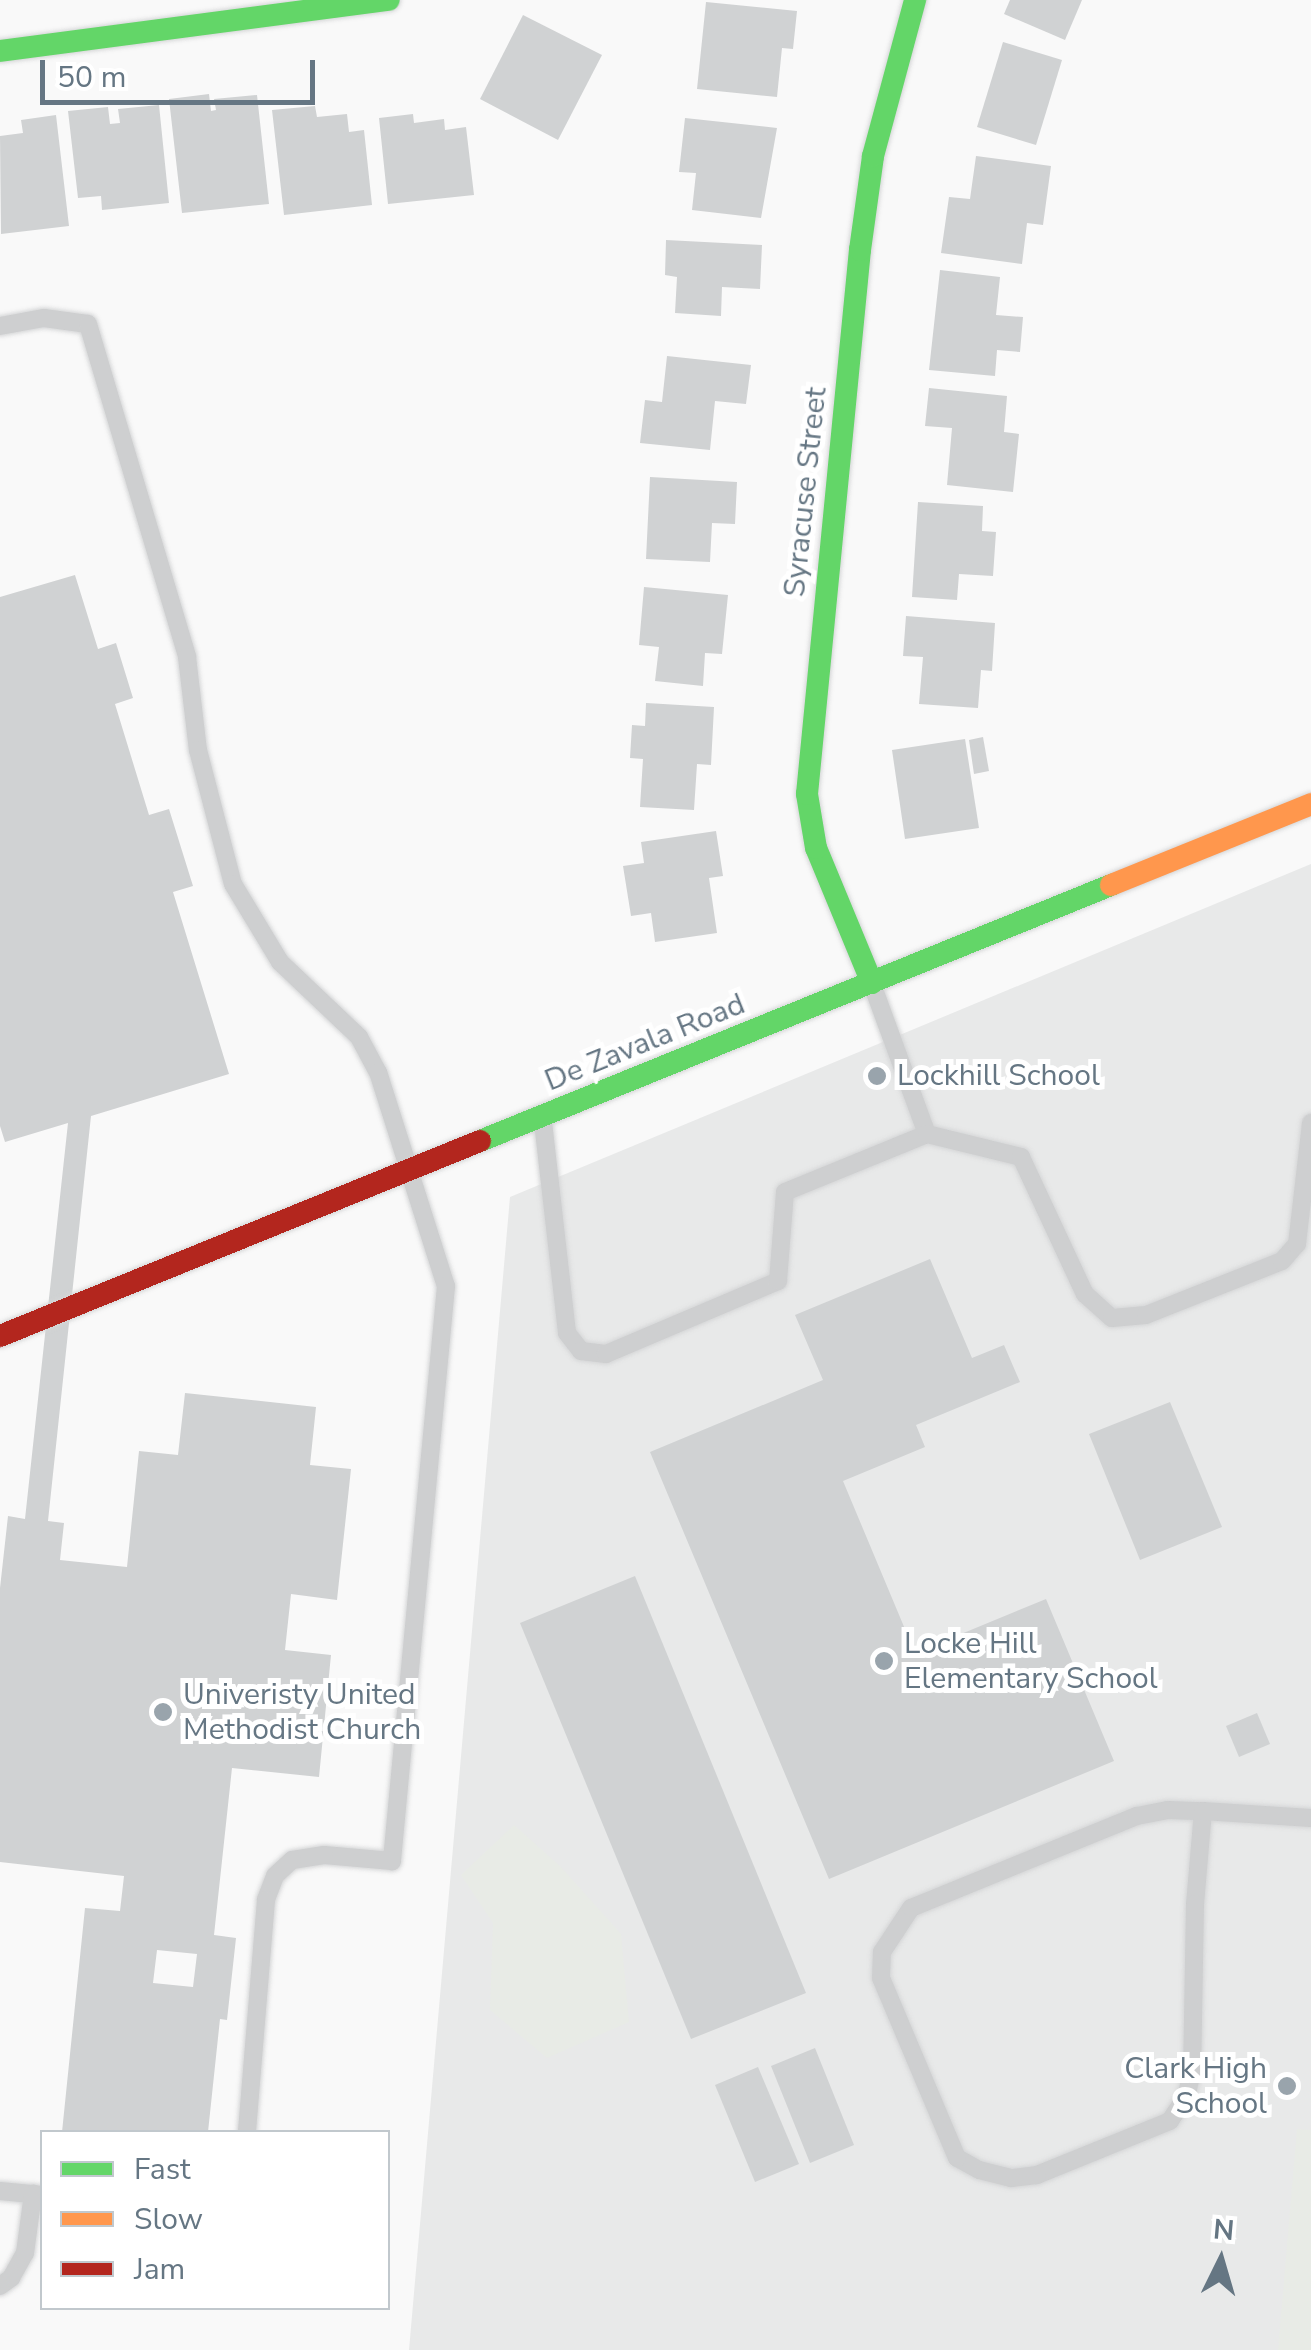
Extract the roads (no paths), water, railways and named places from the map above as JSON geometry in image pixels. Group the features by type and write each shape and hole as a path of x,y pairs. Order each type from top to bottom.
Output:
{"main road":[{"name":"Syracuse Street","path":"872,984 816,848 807,794 860,250 873,156 915,0"},
{"path":"0,51 388,2"},
{"name":"De Zavala Road","path":"0,1336 1311,804"}],"lane":[{"path":"0,326 44,318 88,324 187,657 198,750 233,884 280,962 359,1037 378,1072 412,1169 446,1286 392,1861 324,1854 292,1860 275,1876 266,1900 248,2130"},
{"path":"872,984 926,1134"},
{"path":"542,1116 568,1332 581,1352 606,1354 778,1281 786,1192 926,1134 1021,1156 1085,1294 1112,1318 1146,1316 1282,1261 1297,1244 1311,1123"},
{"path":"1203,1811 1195,1904 1192,2072 1186,2097 1170,2121 1038,2176 1010,2178 979,2170 957,2158 881,1978 882,1952 911,1908 1137,1816 1203,1811 1311,1817"},
{"path":"0,2191 38,2194 25,2253 11,2278 0,2286"}],"place":[{"name":"Lockhill School","path":"877,1076"},
{"name":"Locke Hill Elementary School","path":"884,1661"},
{"name":"Univeristy United Methodist Church","path":"163,1712"},
{"name":"Clark High School","path":"1287,2086"}]}
